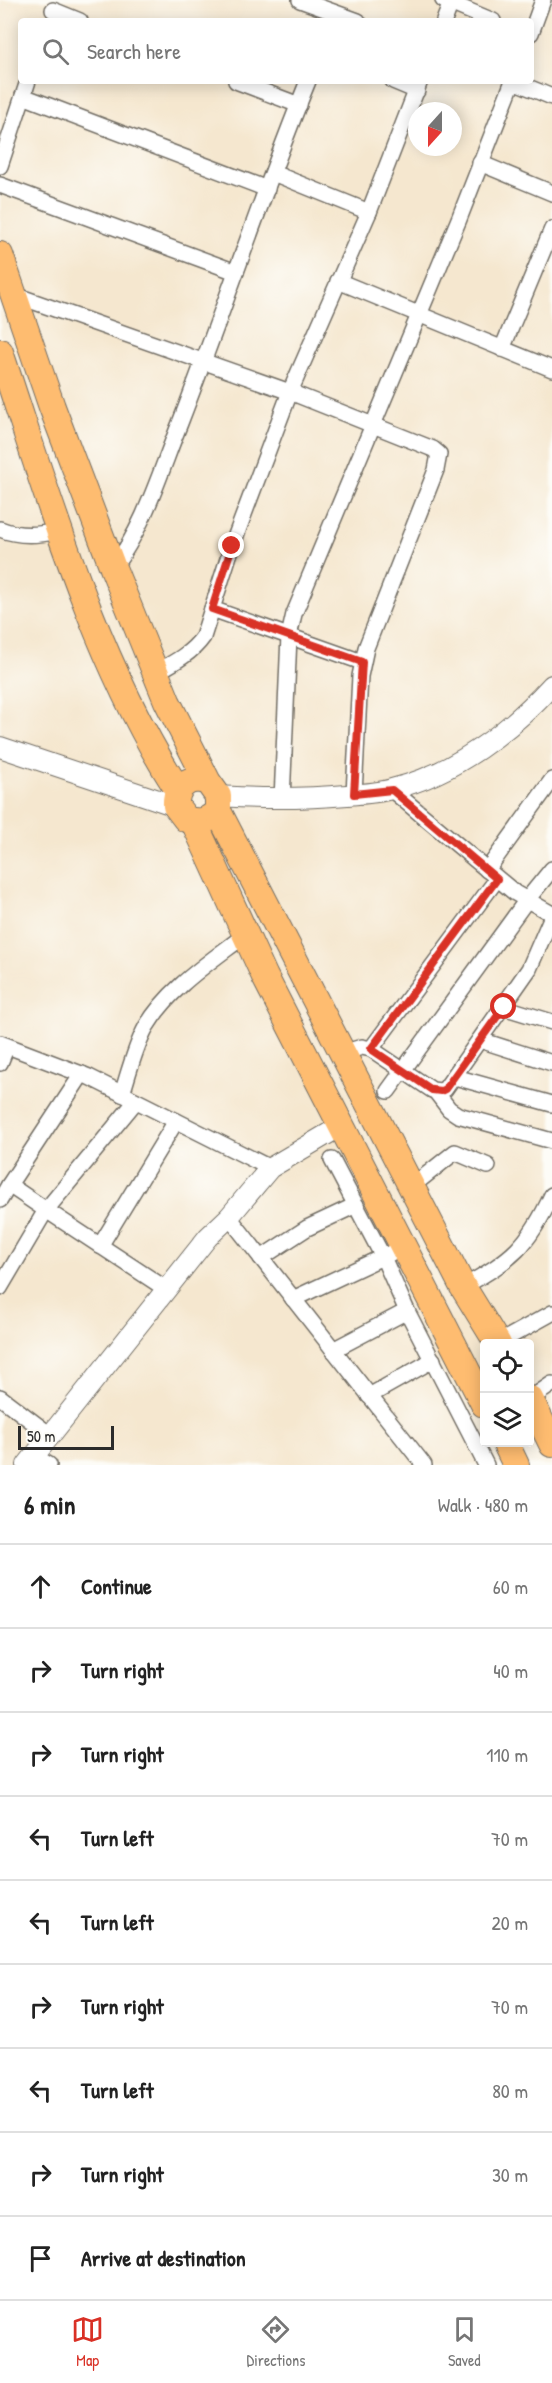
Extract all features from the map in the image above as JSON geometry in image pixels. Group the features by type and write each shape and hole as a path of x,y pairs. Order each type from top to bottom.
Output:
{"highway":[{"path":"0,255 52,407 155,673 342,1053 463,1287 496,1339"},
{"path":"0,352 60,531 126,696 341,1126 394,1252 480,1397"},
{"path":"183,806 192,780 201,780 215,796"},
{"path":"183,806 202,822 210,818 215,796"},
{"path":"534,1407 552,1444"},
{"path":"507,1447 516,1465"}],"street":[{"path":"300,0 351,18"},
{"path":"534,25 543,0"},
{"path":"445,18 449,1 486,18"},
{"path":"52,10 72,18"},
{"path":"0,166 27,84"},
{"path":"244,84 298,105"},
{"path":"113,568 135,536 204,361 307,84"},
{"path":"282,800 289,636 294,614 512,84"},
{"path":"520,84 552,97"},
{"path":"155,673 195,648 203,637 232,546 290,392 369,212 419,86"},
{"path":"23,96 267,189"},
{"path":"480,163 552,193"},
{"path":"273,173 369,212"},
{"path":"0,185 236,272"},
{"path":"502,349 552,229"},
{"path":"338,281 552,369"},
{"path":"15,295 290,392 433,449 439,454 439,462 362,662 354,794"},
{"path":"0,529 11,534 28,535 60,531"},
{"path":"212,609 362,662"},
{"path":"215,796 282,800 392,790 476,752 517,720 552,685"},
{"path":"0,747 183,806"},
{"path":"371,1049 492,875 552,780"},
{"path":"392,790 492,875 526,901 552,915 537,954 504,1007 455,1077 445,1089 436,1092"},
{"path":"388,1091 526,901 552,869"},
{"path":"0,1288 46,1209 129,1097 139,1043 156,1012 172,993 245,935"},
{"path":"504,1007 552,1022"},
{"path":"480,1040 552,1063"},
{"path":"0,1063 4,1044 82,1074 270,1168"},
{"path":"342,1053 362,1047 371,1049 436,1092 442,1102 458,1114 552,1141"},
{"path":"0,1200 82,1074"},
{"path":"455,1077 552,1104"},
{"path":"100,1246 176,1121"},
{"path":"37,1462 50,1435 208,1237 229,1217 270,1168 341,1126"},
{"path":"411,1187 454,1152 488,1166"},
{"path":"332,1160 356,1204 394,1252 407,1311 486,1465"},
{"path":"9,1185 166,1289"},
{"path":"463,1287 495,1269 528,1241 552,1195"},
{"path":"261,1258 307,1228 356,1204"},
{"path":"229,1217 424,1465"},
{"path":"293,1299 394,1252"},
{"path":"333,1350 407,1311"},
{"path":"505,1339 552,1314"},
{"path":"369,1396 433,1360"},
{"path":"534,1396 552,1384"},
{"path":"0,1397 50,1435"}],"route":[{"path":"232,546 212,609 362,662 354,794 392,790 497,879 371,1049 382,1054 432,1090 441,1091 455,1077 504,1007"}]}
